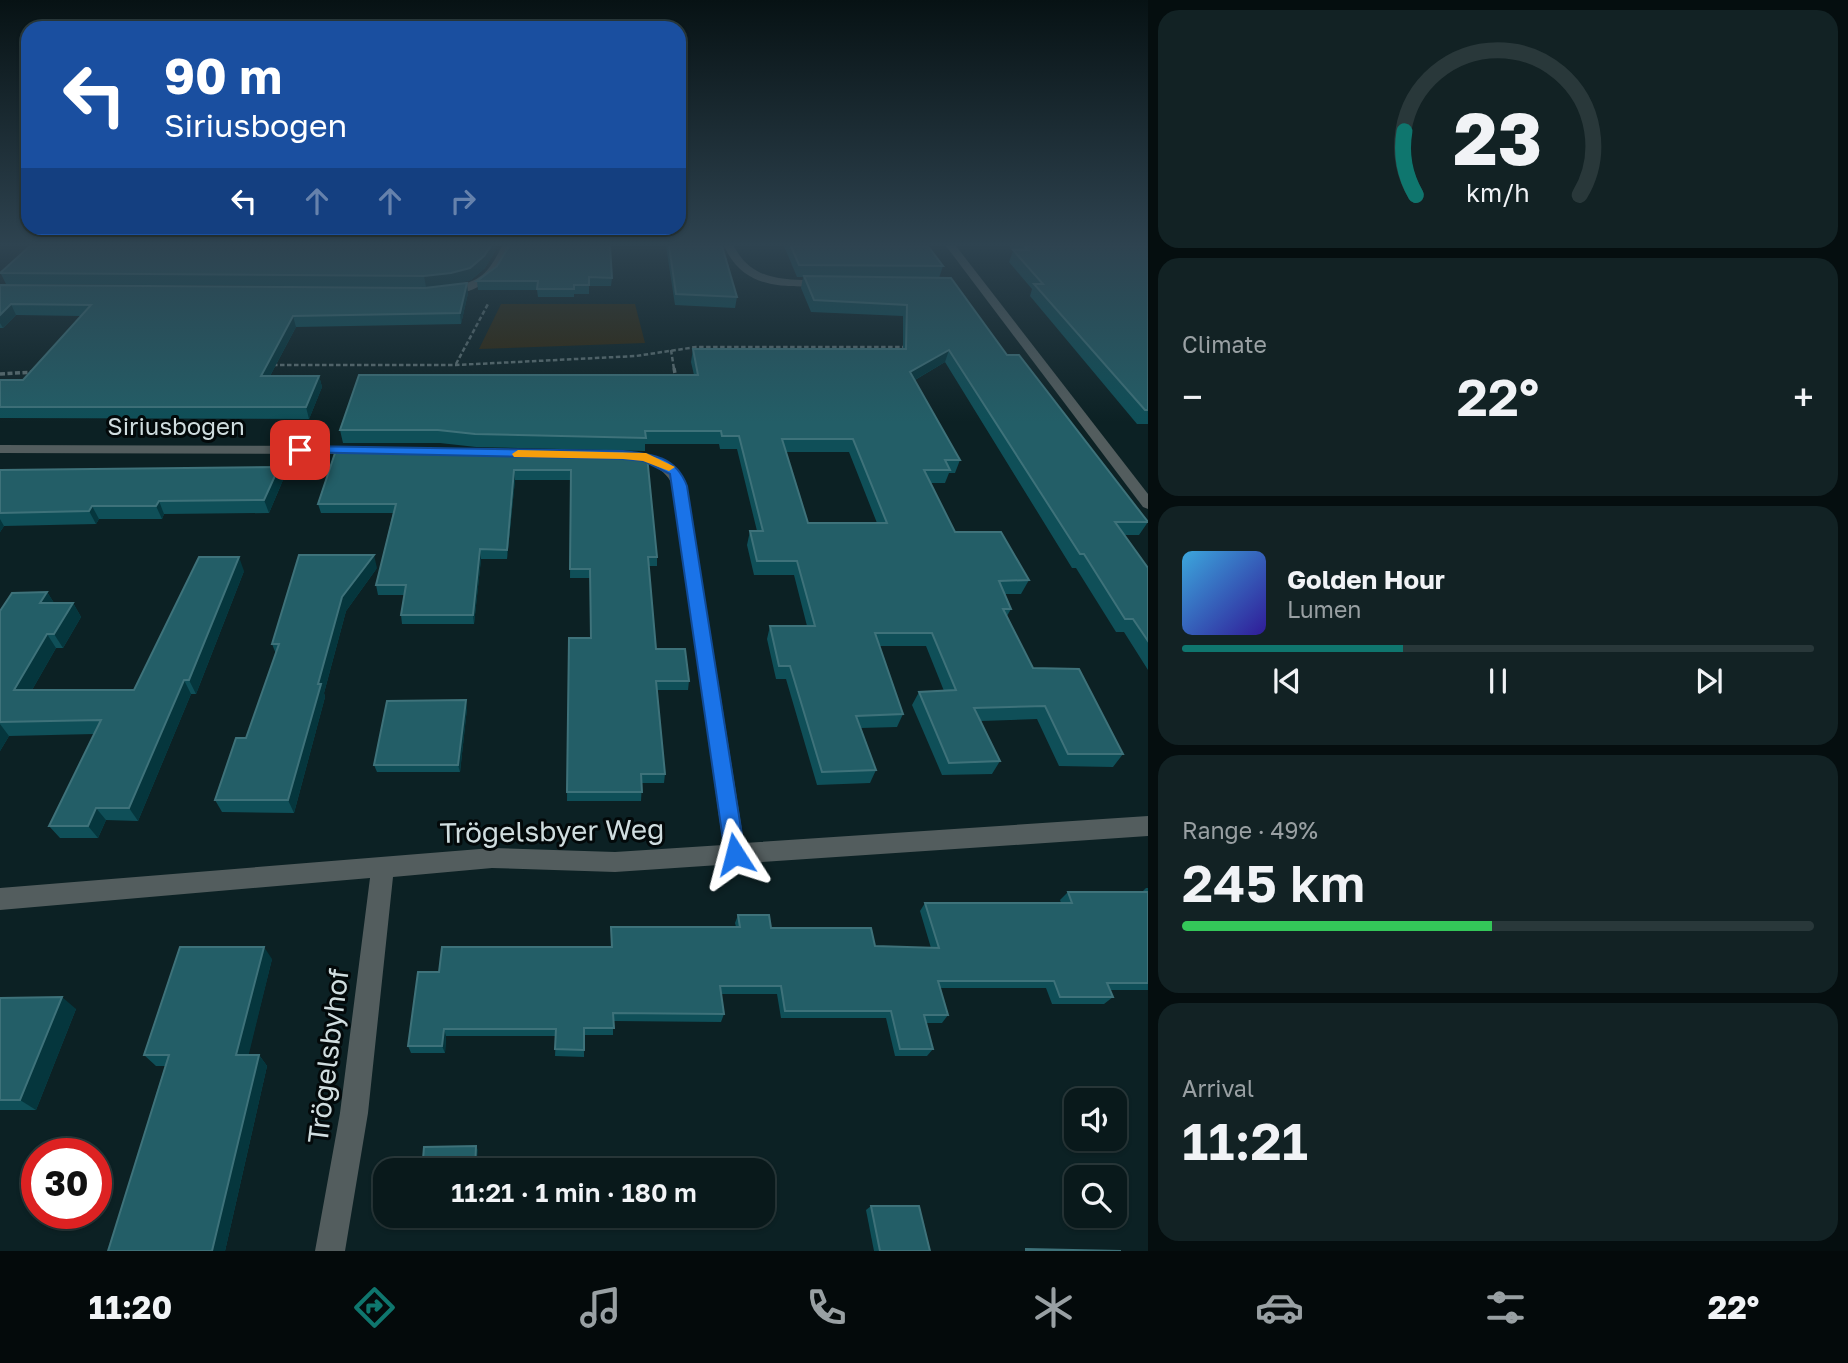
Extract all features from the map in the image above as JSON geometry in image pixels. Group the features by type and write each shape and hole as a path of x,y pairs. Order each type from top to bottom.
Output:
{"street":[{"path":"988,304 1148,505"},
{"name":"Siriusbogen","path":"0,449 370,450"},
{"path":"610,455 646,457 663,463 676,472 735,854"},
{"name":"Trögelsbyer Weg","path":"0,899 492,858 615,862 1148,826"},
{"name":"Trögelsbyhof","path":"330,1251 354,1113 383,867"}],"path":[{"path":"456,365 488,304"},
{"path":"266,365 456,365 636,356 696,347 919,347"},
{"path":"671,349 677,389"},
{"path":"0,374 44,373"}],"shaded area":[{"path":"501,304 635,304 645,343 479,349"}],"building":[{"path":"0,304 11,304 0,315"},
{"path":"41,304 462,304 460,313 293,316 261,376 319,376 306,407 0,407 0,380 23,380 91,305"},
{"path":"895,304 970,304 1007,355 1019,355 1148,522 1115,522 1148,568 1148,641 1133,619 1125,619 1084,554 1080,554 949,350 910,372 960,460 945,460 950,470 924,470 955,532 1001,532 1029,580 999,581 1011,609 1003,609 1033,668 1079,669 1123,754 1068,754 1045,706 974,708 1000,761 949,763 919,692 956,690 932,633 875,633 903,714 856,716 876,770 822,772 790,666 779,666 770,626 815,626 797,561 757,561 750,531 763,531 739,436 722,436 721,431 645,431 646,438 475,434 438,430 340,430 359,375 698,375 693,349 906,349 907,305","holes":["782,439 853,439 887,523 808,523"]},
{"path":"1052,304 1148,304 1148,410 1145,410"},
{"path":"337,447 623,453 647,456 657,557 648,557 656,649 685,649 689,681 656,681 665,774 641,774 642,792 567,792 569,638 591,638 590,569 570,569 571,470 514,470 507,550 480,549 473,615 401,615 406,585 376,585 396,504 318,504"},
{"path":"279,467 264,500 159,501 156,506 92,506 89,511 0,513 0,470"},
{"path":"299,555 374,555 342,597 288,800 215,800 236,738 246,738 279,644 272,644"},
{"path":"199,557 239,557 189,680 184,680 129,808 96,808 88,826 49,826 101,720 0,722 0,611 12,593 47,592 40,603 73,603 54,634 47,634 14,690 134,690"},
{"path":"466,700 458,765 374,765 387,701"},
{"path":"1068,892 1148,892 1148,983 1107,983 1113,997 1060,997 1054,981 938,981 948,1015 924,1015 933,1049 900,1049 891,1011 785,1011 781,986 720,986 724,1014 613,1013 614,1028 584,1028 584,1050 555,1049 556,1029 444,1029 442,1046 408,1046 418,972 439,972 442,947 612,947 611,927 740,927 738,915 769,915 771,928 871,928 875,946 939,948 925,903 1072,903"},
{"path":"180,947 264,947 236,1055 259,1055 212,1251 108,1251 169,1055 144,1055"},
{"path":"62,997 20,1100 0,1100 0,998"},
{"path":"476,1146 476,1158 423,1158 424,1147"},
{"path":"871,1206 919,1206 930,1251 880,1251"},
{"path":"1026,1249 1121,1251 1026,1251"}],"slow traffic":[{"path":"518,454 623,455 646,457 669,467"}],"route":[{"path":"300,450 440,450 476,454 623,455 646,457 663,463 676,472 735,854"}]}
